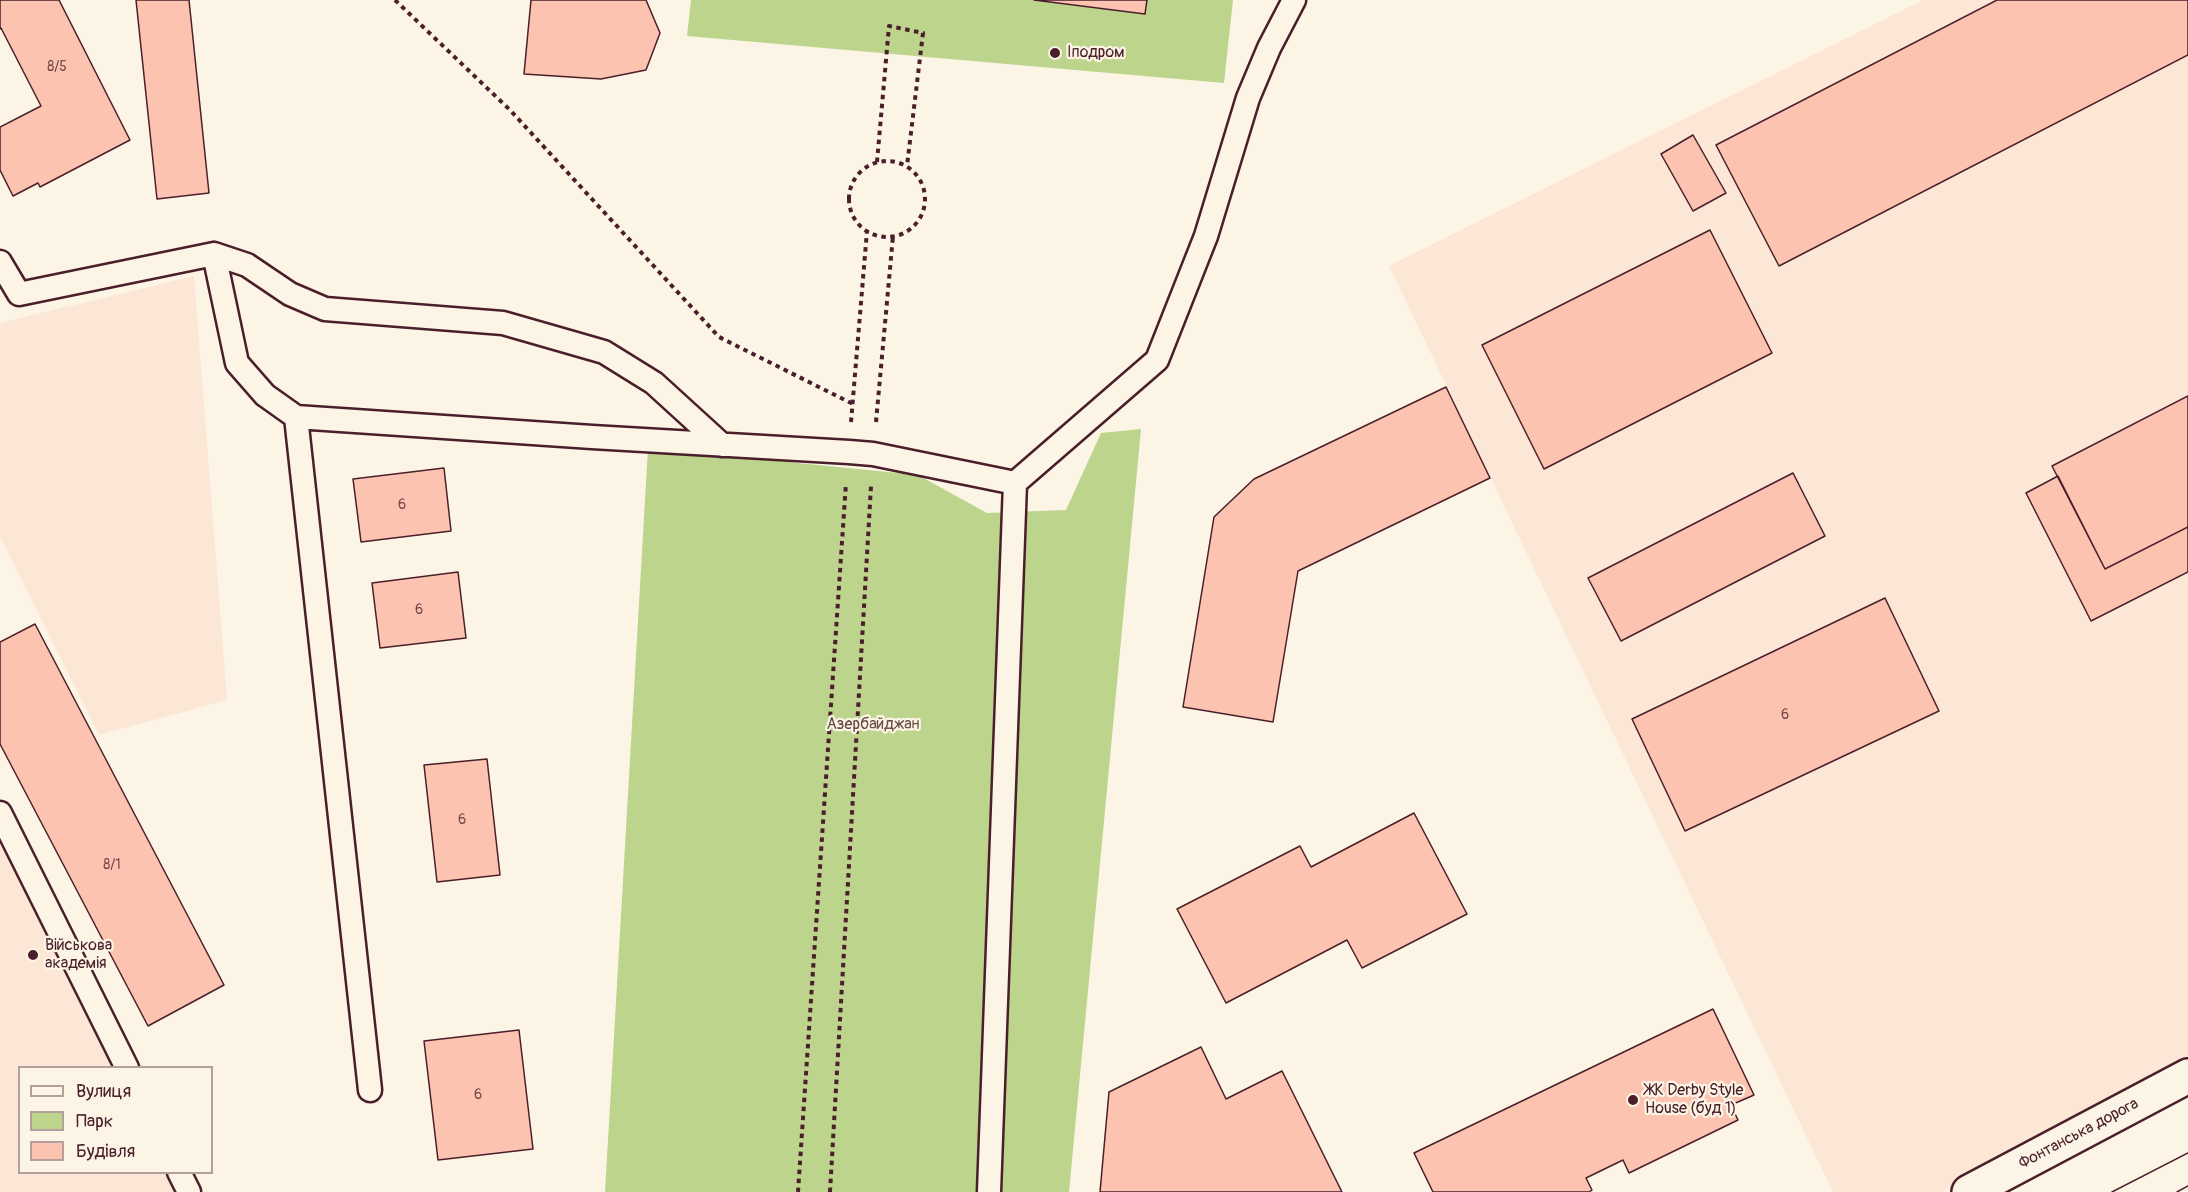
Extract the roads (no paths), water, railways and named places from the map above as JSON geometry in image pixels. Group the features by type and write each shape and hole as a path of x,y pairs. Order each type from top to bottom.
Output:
{"main road":[{"name":"Фонтанська дорога","path":"1969,1192 2188,1076"}],"lane":[{"path":"989,1192 1015,483 1157,360 1206,236 1248,98 1269,48 1294,0"},
{"path":"214,254 237,363 265,395 296,417 873,454 1015,483"},
{"path":"0,262 19,294 214,254 247,265 290,294 325,309 503,323 604,352 654,383 722,445"},
{"path":"296,417 370,1090"},
{"path":"0,813 126,1066"},
{"path":"180,1174 189,1192"}],"tram line":[{"path":"2112,1192 2188,1153"},
{"path":"2177,1192 2188,1186"}],"place":[{"name":"Іподром","path":"1055,53"},
{"name":"Військова академія","path":"33,955"},
{"name":"ЖК Derby Style House (буд 1)","path":"1633,1100"}],"park label":[{"name":"Азербайджан","path":"873,725"}]}
